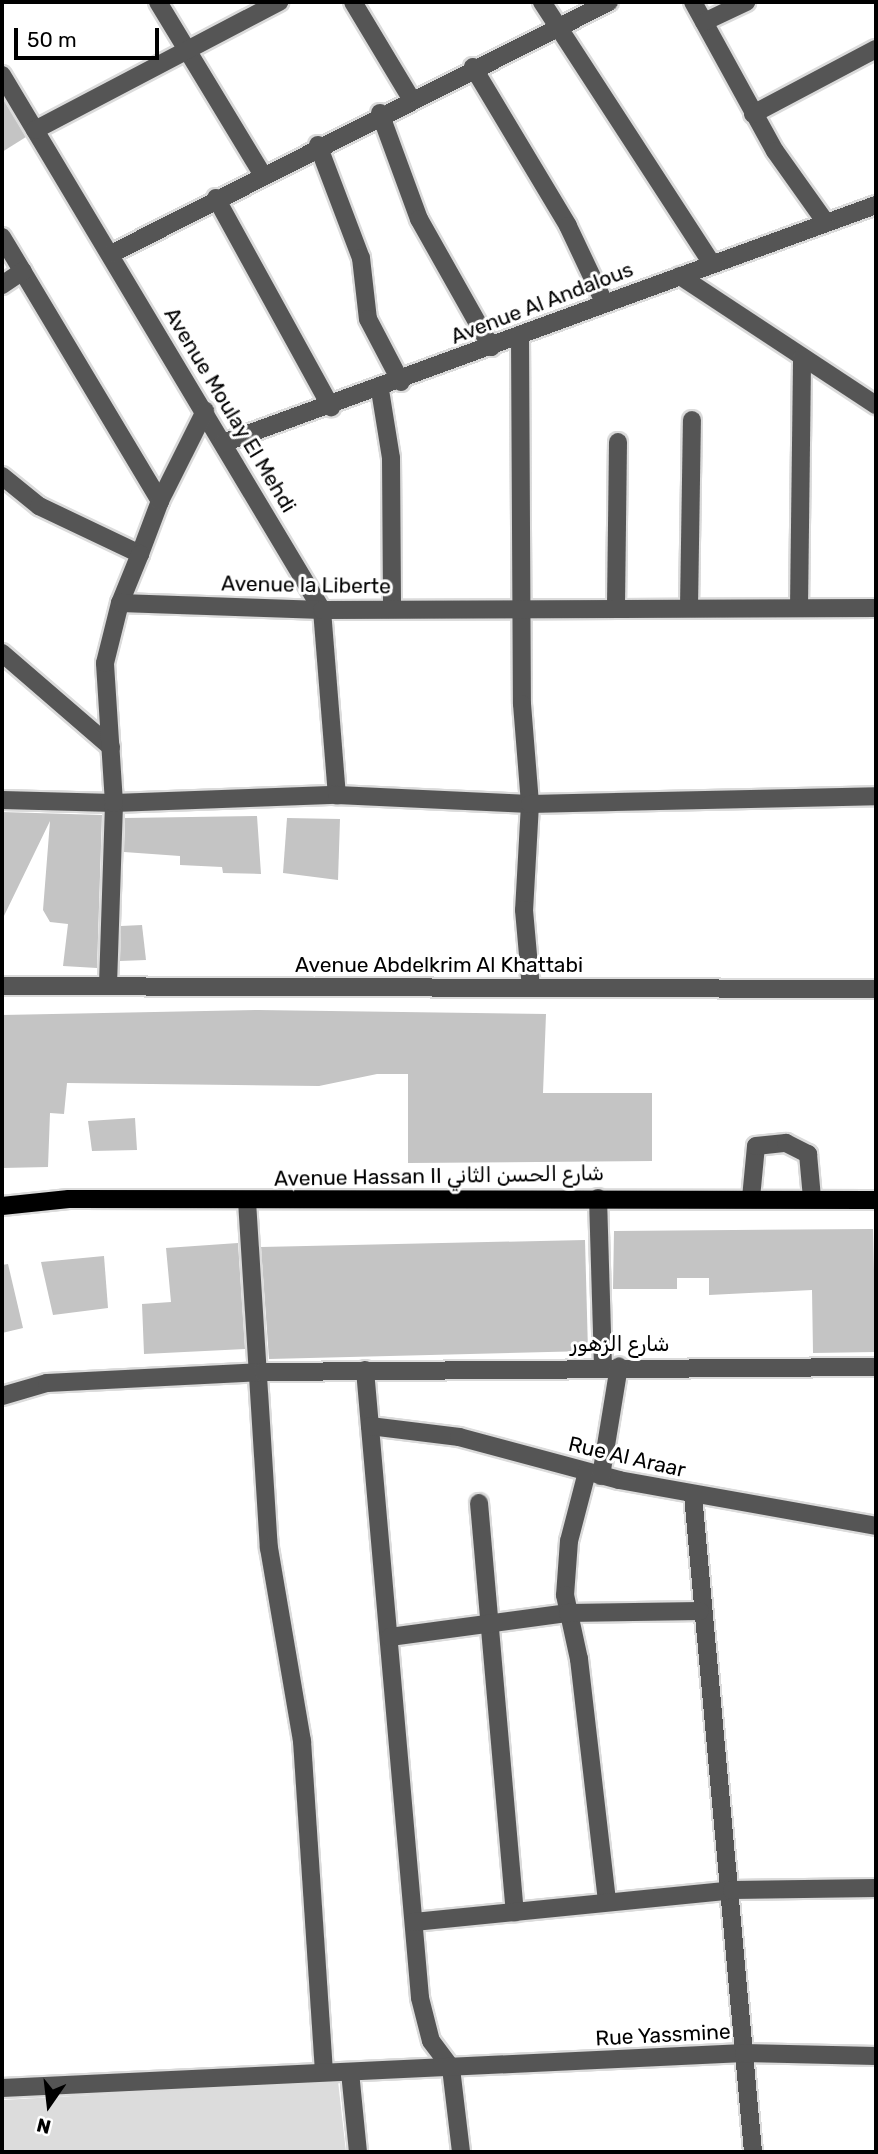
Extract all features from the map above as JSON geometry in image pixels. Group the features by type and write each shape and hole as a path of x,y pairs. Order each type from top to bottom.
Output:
{"main road":[{"name":"Avenue Hassan II شارع الحسن الثاني","path":"2,1206 69,1199 876,1200"}],"street":[{"path":"158,2 262,174"},
{"path":"35,130 186,46 279,2"},
{"path":"353,2 410,97"},
{"path":"542,2 556,29 712,264"},
{"path":"111,254 410,97 609,2"},
{"path":"693,2 753,114 824,220"},
{"path":"704,22 746,2"},
{"path":"753,114 876,49"},
{"path":"472,67 568,226 604,302"},
{"name":"Avenue Moulay El Mehdi","path":"2,75 322,610 337,795"},
{"path":"380,113 419,219 491,347"},
{"path":"318,145 361,258 368,319 401,382"},
{"path":"216,198 331,407"},
{"name":"Avenue Al Andalous","path":"223,443 380,390 604,302 680,276 824,220 876,205"},
{"path":"2,237 160,501"},
{"path":"2,285 23,271"},
{"path":"680,276 876,405"},
{"path":"520,336 530,804 524,910 531,988"},
{"path":"799,608 802,356"},
{"path":"380,390 391,458 392,609"},
{"path":"108,985 114,803 105,663 120,603 160,501 205,411"},
{"path":"689,607 692,420"},
{"path":"616,606 618,442"},
{"path":"2,476 40,506 140,554"},
{"name":"Avenue la Liberte","path":"120,603 322,610 616,606 876,608"},
{"path":"2,653 111,747"},
{"path":"2,800 114,803 337,795 530,804 876,796"},
{"name":"Avenue Abdelkrim Al Khattabi","path":"2,986 876,989"},
{"path":"751,1198 756,1146 786,1143 808,1153 812,1198"},
{"path":"598,1198 611,1366 594,1474 564,1572 607,1901"},
{"path":"247,1201 263,1372 269,1548 302,1741 324,2070"},
{"name":"شارع الزهور","path":"2,1396 47,1383 263,1372 611,1366 876,1367"},
{"path":"365,1370 424,2025 452,2068 461,2152"},
{"name":"Rue Al Araar","path":"370,1426 459,1437 594,1474 693,1495 876,1525"},
{"path":"693,1495 700,1611 732,1890 753,2152"},
{"path":"479,1503 515,1912"},
{"path":"390,1637 568,1613 700,1611"},
{"path":"414,1922 732,1890 876,1888"},
{"name":"Rue Yassmine","path":"2,2088 324,2070 350,2072 452,2068 744,2053 876,2056"},
{"path":"350,2072 358,2152"}],"shaded area":[{"path":"338,2081 346,2152 2,2152 2,2100"}],"building":[{"path":"2,97 26,137 2,152"},
{"path":"2,812 102,815 97,968 63,966 68,924 50,922 43,910 50,821 2,920"},
{"path":"257,816 261,874 223,873 222,867 180,865 180,856 124,852 125,818"},
{"path":"287,818 340,819 338,880 283,873"},
{"path":"142,925 146,960 120,961 121,926"},
{"path":"258,1010 546,1014 543,1093 652,1093 652,1161 408,1163 408,1074 377,1074 319,1086 67,1083 64,1114 50,1113 48,1167 2,1168 2,1015"},
{"path":"135,1118 137,1150 92,1151 88,1121"},
{"path":"873,1229 876,1352 813,1353 812,1290 709,1295 709,1278 677,1278 677,1289 613,1289 614,1231"},
{"path":"585,1240 588,1351 269,1359 261,1247"},
{"path":"238,1243 245,1349 144,1354 142,1304 171,1302 166,1248"},
{"path":"104,1256 108,1308 53,1315 41,1262"},
{"path":"8,1264 23,1328 2,1333 2,1265"}]}
